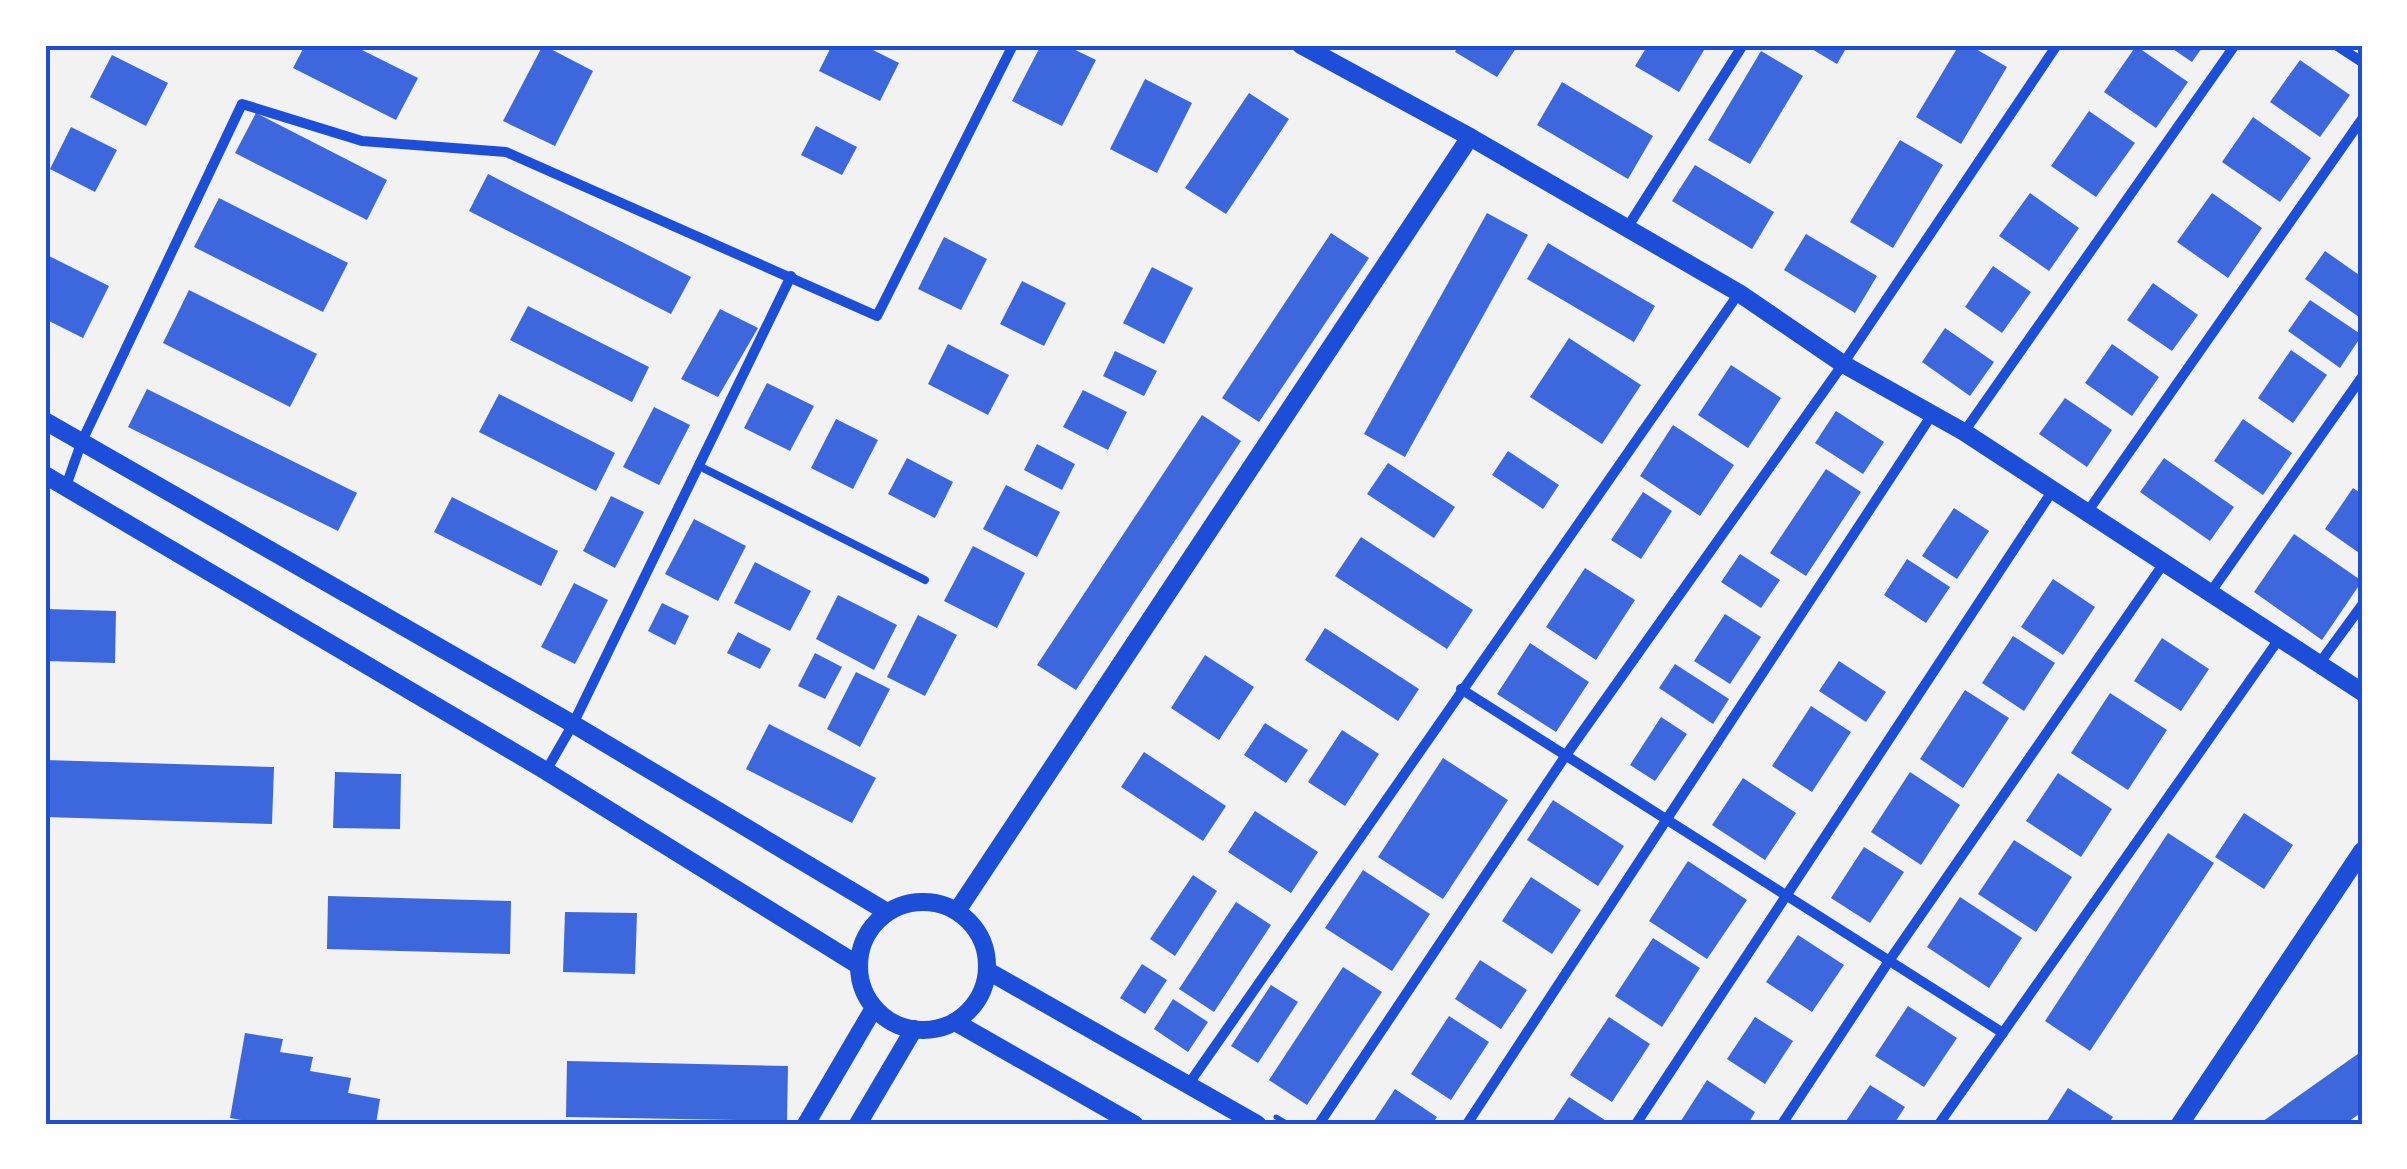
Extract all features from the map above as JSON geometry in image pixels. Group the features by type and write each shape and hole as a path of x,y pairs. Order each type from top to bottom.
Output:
{"street":[{"path":"66,486 82,442 242,104 362,141 506,152 876,316 1013,45"},
{"path":"1300,45 1470,137 1739,293 1842,364 1933,413 2088,511 2362,692"},
{"path":"1627,228 1743,45"},
{"path":"1319,1124 1566,755 1842,364 2057,45"},
{"path":"1964,432 2235,45"},
{"path":"2336,45 2362,62"},
{"path":"2088,511 2362,119"},
{"path":"957,911 1470,137"},
{"path":"546,771 573,724 791,276"},
{"path":"1188,1084 1739,293"},
{"path":"2210,593 2362,377"},
{"path":"1466,1124 1933,413"},
{"path":"45,422 573,724 887,912"},
{"path":"45,475 546,771 858,965"},
{"path":"1636,1124 2053,490"},
{"path":"1782,1124 1889,960 2164,563"},
{"path":"2318,664 2362,605"},
{"path":"1939,1124 2279,639"},
{"path":"1462,688 2002,1033"},
{"path":"2180,1124 2362,851"},
{"path":"922,901 957,911 981,936 988,971 972,1009 942,1027 914,1030 885,1018 865,995 858,965 862,944 872,926 887,912 922,901"},
{"path":"988,971 1257,1124"},
{"path":"806,1124 874,1008"},
{"path":"955,1022 1134,1124"},
{"path":"858,1124 914,1030"}],"lane":[{"path":"699,466 924,580"}],"building":[{"path":"305,45 352,45 418,78 396,120 293,68"},
{"path":"543,45 593,71 555,146 503,121"},
{"path":"832,45 863,45 899,63 880,101 819,71"},
{"path":"1041,45 1065,45 1096,60 1062,126 1012,101"},
{"path":"1459,45 1518,45 1497,77 1455,52"},
{"path":"1648,45 1707,45 1679,92 1635,66"},
{"path":"1805,45 1848,45 1837,64"},
{"path":"1959,45 1969,45 2007,67 1961,144 1916,117"},
{"path":"2167,45 2204,45 2192,62"},
{"path":"2136,46 2188,82 2156,128 2104,92"},
{"path":"1761,51 1803,76 1750,164 1708,140"},
{"path":"112,55 168,83 146,126 90,97"},
{"path":"2300,60 2350,95 2320,137 2270,102"},
{"path":"1145,79 1192,103 1157,173 1110,149"},
{"path":"1562,82 1653,136 1628,179 1537,125"},
{"path":"1249,93 1289,119 1226,214 1185,188"},
{"path":"2089,111 2135,143 2096,197 2051,166"},
{"path":"256,113 387,180 367,220 235,153"},
{"path":"2253,117 2311,158 2280,202 2222,162"},
{"path":"816,126 857,147 842,175 801,155"},
{"path":"71,127 117,150 95,192 50,169"},
{"path":"1900,140 1943,165 1893,248 1850,222"},
{"path":"1695,165 1774,212 1752,249 1672,201"},
{"path":"488,174 691,277 671,314 469,211"},
{"path":"2030,193 2079,228 2049,271 1999,236"},
{"path":"2212,193 2262,228 2228,278 2177,242"},
{"path":"219,198 348,263 323,312 194,247"},
{"path":"1487,213 1528,235 1405,457 1364,434"},
{"path":"1331,233 1369,258 1259,422 1222,398"},
{"path":"1806,234 1877,276 1855,313 1784,270"},
{"path":"944,237 987,259 961,310 918,289"},
{"path":"1548,243 1655,306 1634,342 1527,279"},
{"path":"2325,251 2362,277 2359,317 2305,279"},
{"path":"45,254 109,286 83,338 45,319"},
{"path":"1993,266 2031,292 2002,333 1965,307"},
{"path":"1152,267 1193,288 1164,344 1123,323"},
{"path":"1022,281 1066,303 1044,346 1000,324"},
{"path":"2153,283 2198,315 2172,351 2127,320"},
{"path":"189,290 317,354 290,407 163,343"},
{"path":"2310,300 2362,335 2340,368 2288,331"},
{"path":"528,306 649,367 632,402 510,340"},
{"path":"720,309 758,328 718,397 681,379"},
{"path":"1945,328 1994,362 1970,396 1922,362"},
{"path":"1569,338 1641,385 1602,444 1530,397"},
{"path":"948,344 1009,375 988,415 928,384"},
{"path":"2112,344 2159,377 2132,416 2085,383"},
{"path":"2291,350 2327,375 2293,423 2258,398"},
{"path":"1115,351 1157,371 1144,396 1103,376"},
{"path":"1731,365 1781,398 1748,448 1698,415"},
{"path":"767,383 814,406 790,451 744,428"},
{"path":"147,389 357,493 338,531 128,427"},
{"path":"1083,390 1127,412 1108,450 1063,427"},
{"path":"499,394 615,453 596,491 479,432"},
{"path":"2065,398 2112,430 2087,467 2039,434"},
{"path":"654,407 690,425 659,485 623,467"},
{"path":"1836,411 1884,442 1863,474 1815,443"},
{"path":"1202,415 1241,441 1076,690 1037,665"},
{"path":"836,419 878,440 853,489 811,468"},
{"path":"2243,419 2292,453 2263,495 2214,461"},
{"path":"1673,425 1734,465 1700,516 1640,476"},
{"path":"1037,444 1075,464 1062,490 1024,470"},
{"path":"1508,451 1559,485 1543,509 1492,475"},
{"path":"907,458 953,482 935,518 888,494"},
{"path":"2164,458 2234,507 2210,541 2140,492"},
{"path":"1388,463 1455,507 1434,538 1367,494"},
{"path":"1826,469 1861,492 1806,576 1770,553"},
{"path":"1006,485 1060,512 1037,557 983,529"},
{"path":"2353,488 2362,494 2362,555 2325,529"},
{"path":"1643,492 1672,511 1641,559 1611,540"},
{"path":"611,496 644,512 615,568 583,551"},
{"path":"452,497 558,551 541,586 434,532"},
{"path":"1954,508 1989,531 1957,579 1922,556"},
{"path":"694,519 746,546 718,601 665,574"},
{"path":"2294,534 2362,581 2322,640 2254,592"},
{"path":"1361,537 1473,610 1447,649 1335,576"},
{"path":"973,546 1025,573 997,628 944,601"},
{"path":"1740,554 1780,580 1761,608 1721,582"},
{"path":"1907,559 1950,587 1926,623 1884,595"},
{"path":"755,562 811,591 790,631 734,603"},
{"path":"1585,568 1635,600 1596,660 1546,627"},
{"path":"2053,579 2095,607 2063,655 2021,627"},
{"path":"574,583 608,600 575,664 541,647"},
{"path":"838,595 897,625 874,670 816,639"},
{"path":"662,603 689,616 675,645 648,631"},
{"path":"46,609 116,611 115,663 45,661"},
{"path":"1725,614 1761,637 1730,684 1694,661"},
{"path":"918,615 957,635 925,696 887,677"},
{"path":"1325,628 1419,689 1398,721 1305,660"},
{"path":"738,632 771,649 760,669 727,653"},
{"path":"2013,636 2055,663 2024,711 1982,683"},
{"path":"2162,638 2209,669 2181,711 2134,681"},
{"path":"1530,643 1589,682 1556,732 1497,694"},
{"path":"815,653 842,667 825,699 798,686"},
{"path":"1205,655 1254,687 1219,740 1171,708"},
{"path":"1839,661 1886,692 1866,722 1819,691"},
{"path":"1675,664 1729,699 1713,724 1659,688"},
{"path":"856,672 890,689 860,747 827,729"},
{"path":"1965,690 2009,718 1963,788 1920,759"},
{"path":"2110,693 2167,730 2128,790 2071,753"},
{"path":"1811,706 1851,732 1812,792 1772,766"},
{"path":"1661,717 1687,734 1655,781 1630,765"},
{"path":"1265,723 1308,750 1286,783 1244,755"},
{"path":"769,724 876,778 852,823 746,769"},
{"path":"1342,730 1379,754 1345,806 1308,782"},
{"path":"1144,752 1226,806 1203,841 1121,787"},
{"path":"1443,758 1508,800 1443,899 1378,857"},
{"path":"45,760 274,767 272,824 45,817"},
{"path":"335,772 401,774 400,829 333,828"},
{"path":"1910,772 1960,805 1921,865 1871,832"},
{"path":"2058,773 2112,809 2081,857 2026,821"},
{"path":"1743,778 1796,813 1765,860 1712,825"},
{"path":"1553,800 1624,846 1598,886 1527,840"},
{"path":"1255,811 1318,852 1291,893 1228,852"},
{"path":"2244,813 2293,845 2264,889 2215,857"},
{"path":"2168,833 2214,863 2090,1051 2045,1021"},
{"path":"2014,840 2072,877 2036,932 1978,894"},
{"path":"1864,847 1904,872 1870,923 1831,898"},
{"path":"1688,861 1747,900 1707,959 1649,921"},
{"path":"1363,870 1430,914 1392,971 1325,928"},
{"path":"1193,875 1217,891 1175,956 1150,939"},
{"path":"1531,877 1581,910 1552,954 1502,921"},
{"path":"328,896 511,901 510,954 327,949"},
{"path":"1960,897 2022,938 1989,988 1927,947"},
{"path":"1236,902 1271,925 1214,1012 1179,989"},
{"path":"565,912 637,913 635,974 563,972"},
{"path":"1798,935 1844,965 1812,1012 1766,982"},
{"path":"1653,938 1700,968 1662,1027 1615,996"},
{"path":"1480,960 1527,990 1501,1029 1455,999"},
{"path":"1142,964 1167,980 1145,1014 1120,998"},
{"path":"1343,967 1382,992 1307,1105 1269,1080"},
{"path":"1271,985 1298,1002 1258,1063 1231,1046"},
{"path":"1173,999 1208,1022 1188,1052 1154,1029"},
{"path":"1908,1006 1957,1038 1924,1087 1875,1056"},
{"path":"1449,1016 1489,1042 1451,1100 1411,1074"},
{"path":"1609,1017 1650,1044 1612,1102 1570,1075"},
{"path":"1755,1017 1793,1041 1765,1084 1727,1059"},
{"path":"245,1033 283,1039 280,1052 313,1057 310,1071 351,1078 348,1093 380,1099 376,1124 263,1124 230,1118"},
{"path":"2362,1051 2362,1112 2345,1124 2259,1124"},
{"path":"567,1061 788,1066 787,1121 566,1117"},
{"path":"1707,1080 1755,1112 1748,1124 1679,1124"},
{"path":"1870,1085 1905,1107 1894,1124 1844,1124"},
{"path":"2068,1088 2113,1117 2108,1124 2045,1124"},
{"path":"1395,1089 1437,1117 1432,1124 1372,1124"},
{"path":"1569,1097 1611,1124 1551,1124"}]}
